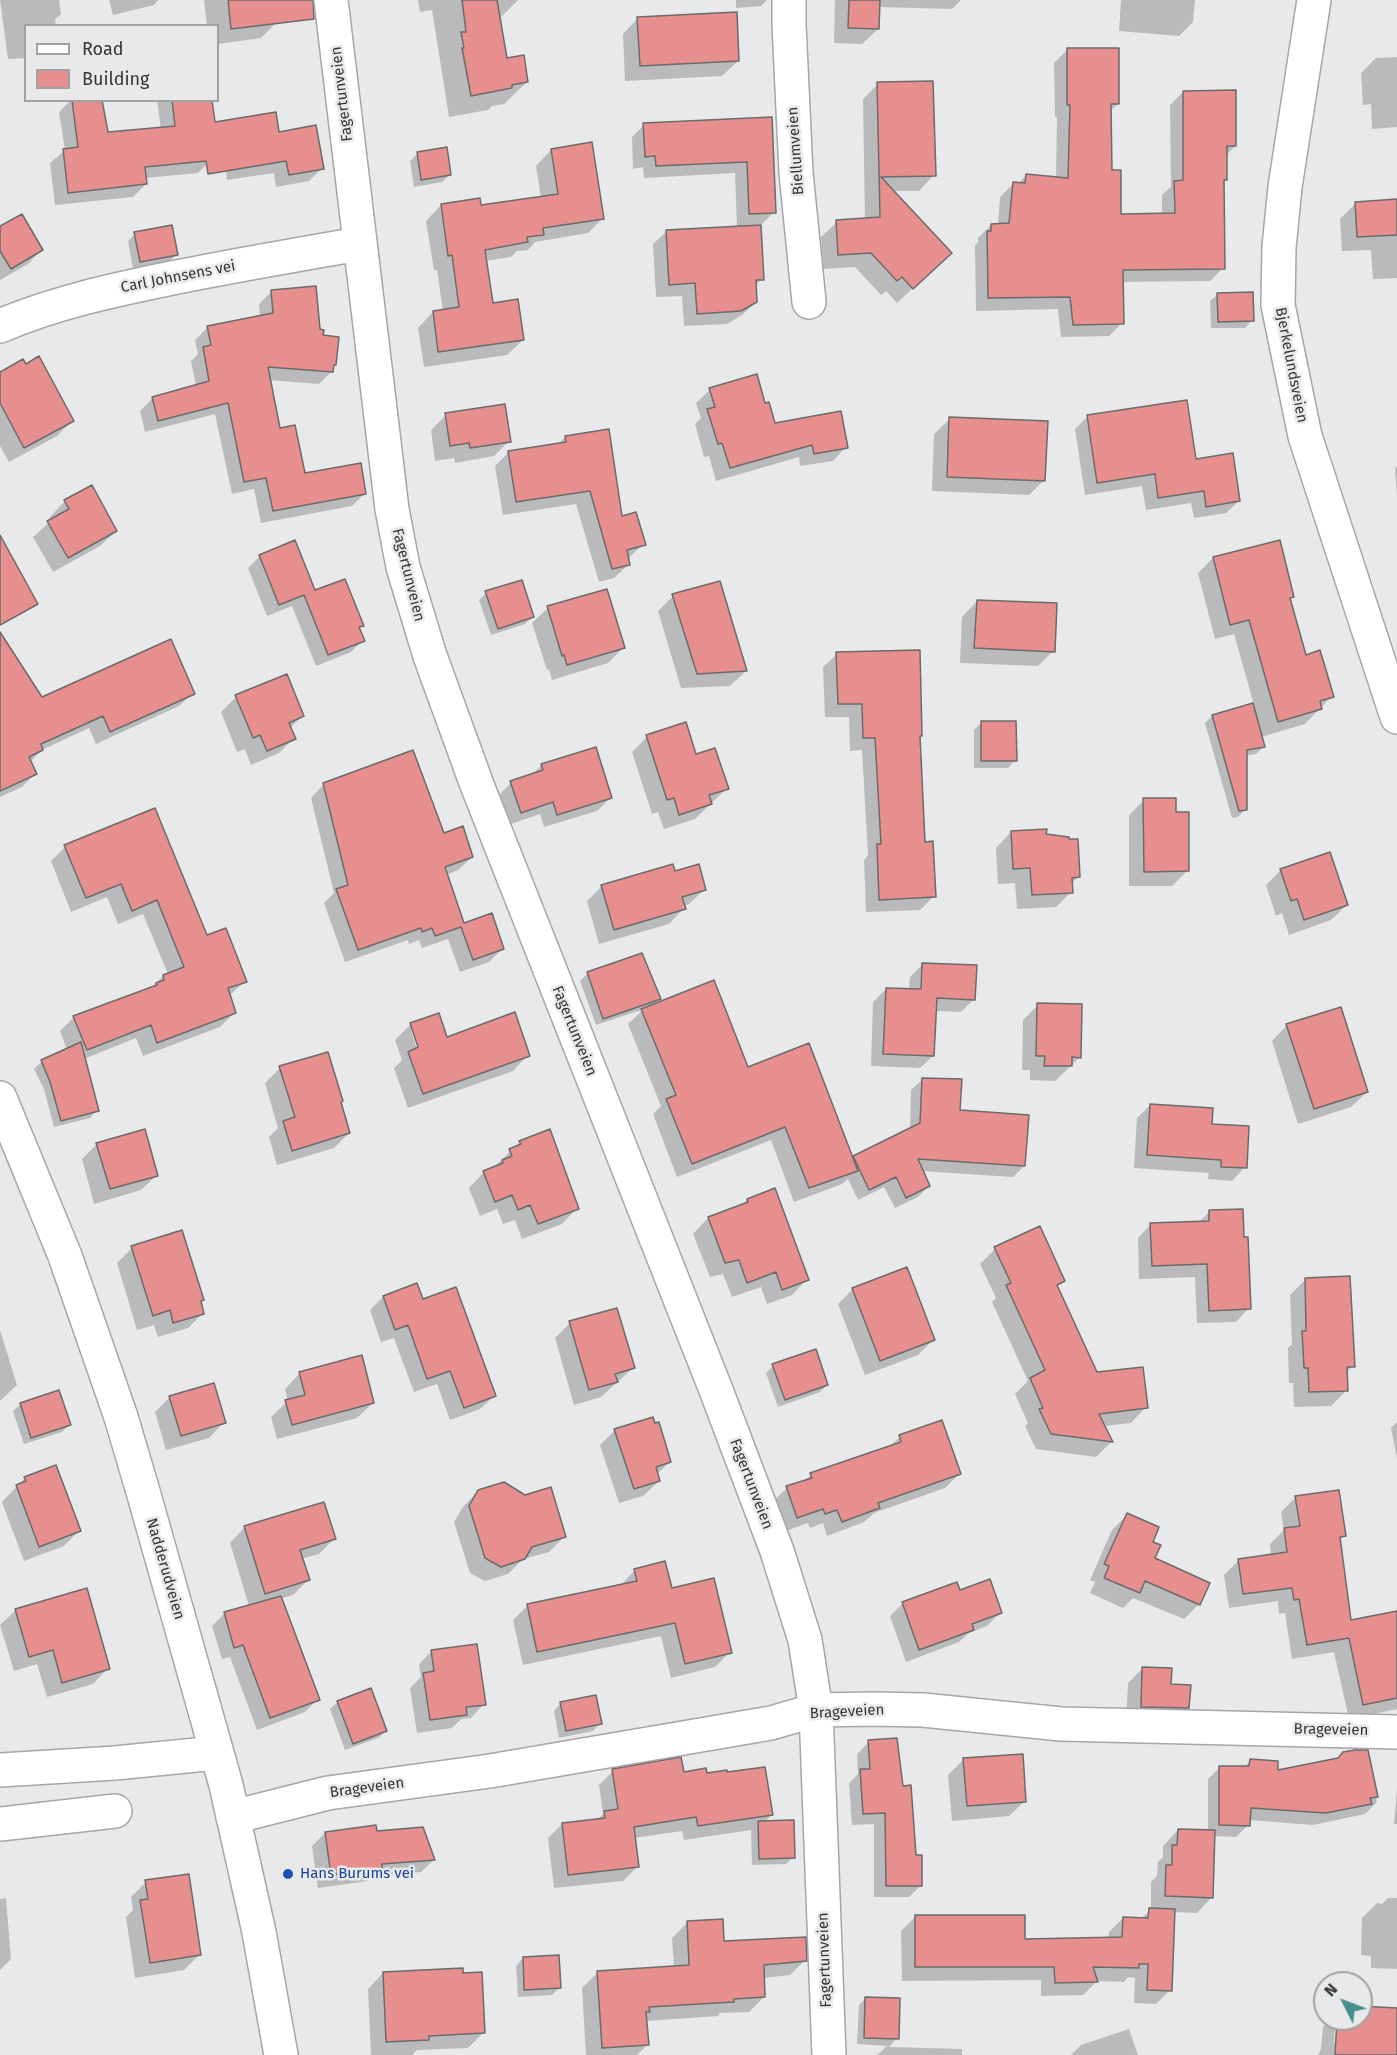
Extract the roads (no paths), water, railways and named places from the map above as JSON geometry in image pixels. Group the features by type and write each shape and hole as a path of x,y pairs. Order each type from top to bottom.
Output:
{"street":[{"name":"Fagertunveien","path":"331,0 392,509 403,567 430,656 477,785 716,1390 777,1551 805,1640 816,1710 829,2055"},
{"name":"Biellumveien","path":"789,0 796,173 809,302"},
{"name":"Bjerkelundsveien","path":"1314,0 1285,187 1279,247 1278,305 1305,435 1397,717"},
{"name":"Carl Johnsens vei","path":"0,326 34,311 100,293 359,244"},
{"name":"Nadderudveien","path":"0,1098 65,1256 107,1375 172,1591 233,1817 259,1932 281,2055"},
{"name":"Brageveien","path":"233,1817 328,1793 514,1767 771,1723 816,1710 923,1710 1061,1724 1397,1732"},
{"path":"0,1770 115,1763 216,1753"},
{"path":"0,1824 116,1810"}],"place":[{"name":"Hans Burums vei","path":"288,1874"}]}
